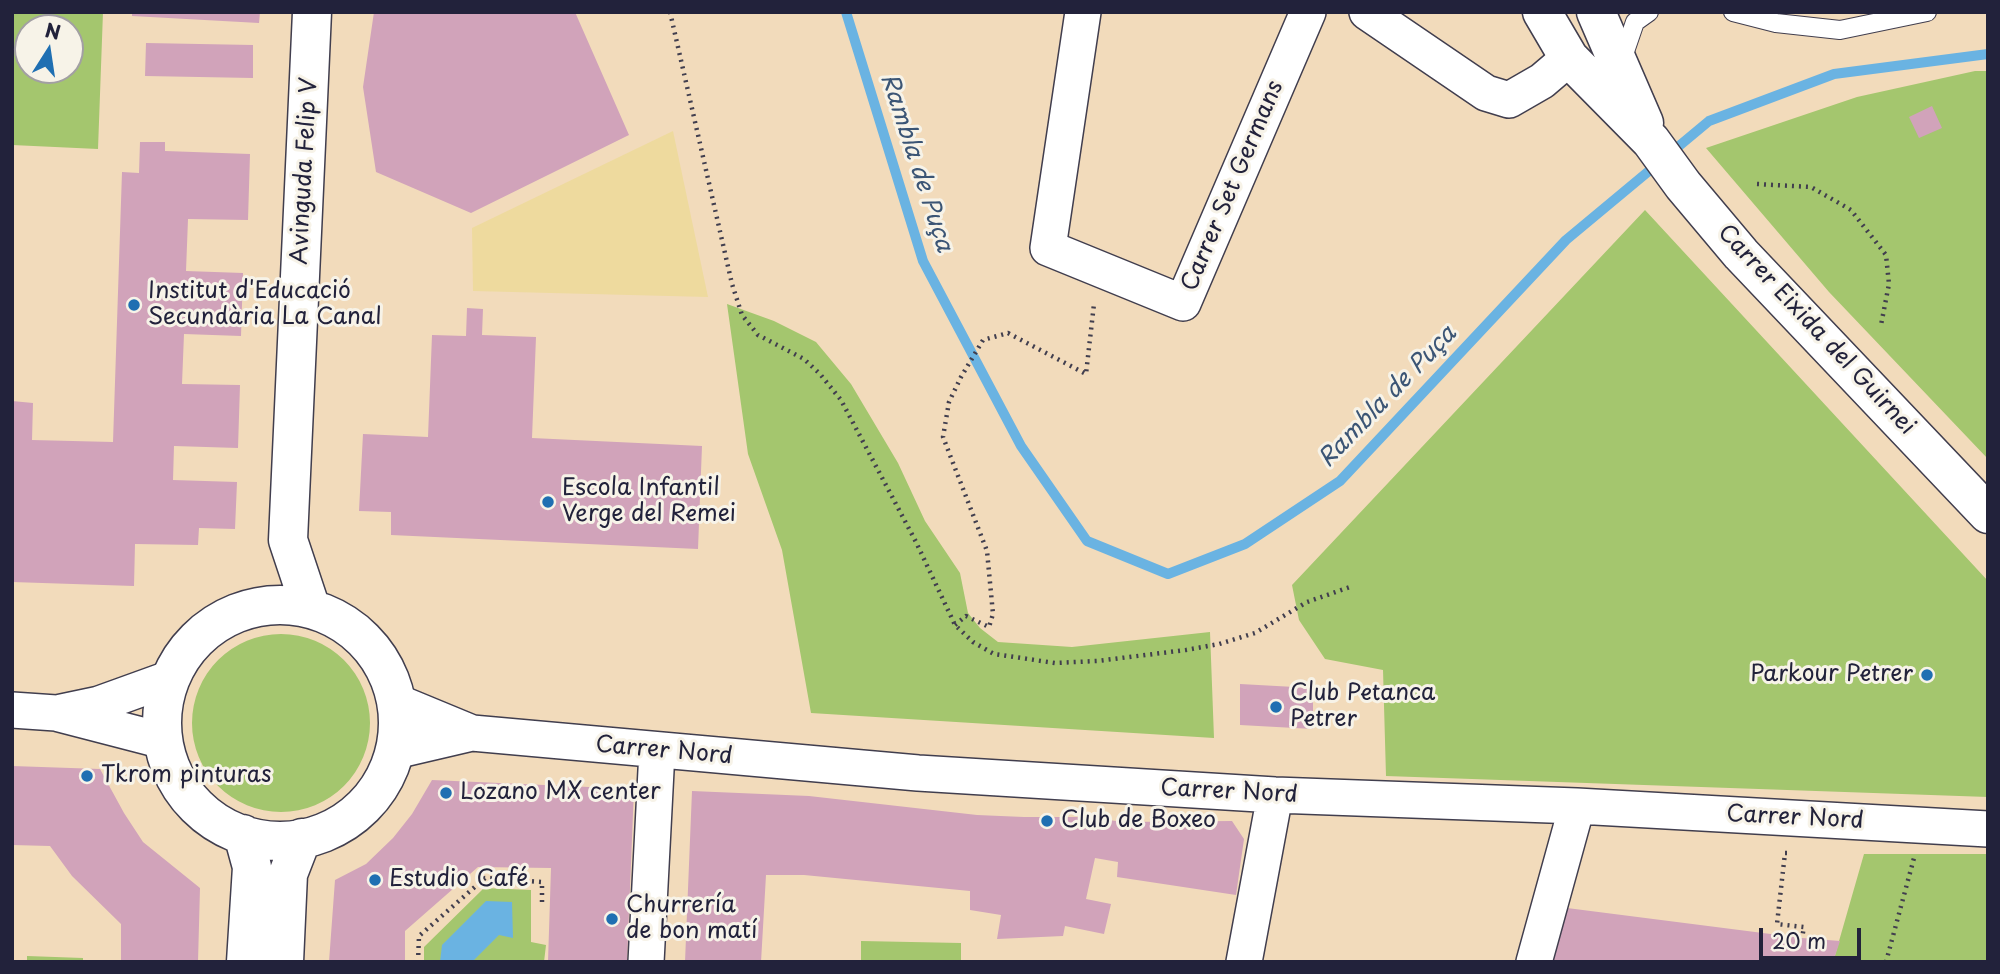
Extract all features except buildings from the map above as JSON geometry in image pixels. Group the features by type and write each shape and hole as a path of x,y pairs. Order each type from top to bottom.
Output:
{"street":[{"name":"Avinguda Felip V","path":"310,609 288,540 312,12"},
{"name":"Carrer Set Germans","path":"1083,12 1048,247 1183,303 1308,12"},
{"path":"1367,12 1486,93 1509,100 1542,81 1569,58"},
{"path":"1542,12 1569,58 1651,141"},
{"path":"1597,12 1651,141"},
{"name":"Carrer Eixida del Guirnei","path":"1651,141 1741,254 1988,513"},
{"name":"Avinguda Felip V","path":"257,607 288,540"},
{"path":"293,606 310,609 345,624 360,636 384,666 397,702 398,735 395,751 383,782 362,808 334,828 302,838 272,840 243,834 205,814 190,798 173,771 164,741 164,698 171,678 191,645 221,621 238,612 257,607 293,606"},
{"path":"56,713 99,704 171,678"},
{"name":"Carrer Nord","path":"397,702 472,733 918,773 1275,795 1577,806 1988,829"},
{"path":"12,710 56,713 164,741"},
{"name":"Carrer Nord","path":"395,751 472,733"},
{"path":"646,962 657,751"},
{"path":"1244,962 1275,795"},
{"path":"1534,962 1577,806"},
{"path":"243,834 252,867 246,962"},
{"path":"284,962 288,874 302,838"}],"lane":[{"path":"1619,66 1635,22 1649,12"},
{"path":"1733,12 1776,23 1840,30 1927,12"}],"path":[{"path":"670,12 732,284 742,314 758,335 804,359 841,400 916,542 955,625 973,642 994,653 1055,663 1097,661 1186,650 1255,633 1307,602 1350,587"},
{"path":"1757,184 1811,187 1851,210 1886,255 1889,284 1881,325"},
{"path":"955,625 966,616 989,627 993,614 987,551 943,438 949,402 983,340 1008,333 1086,374 1098,268"},
{"path":"1796,854 1785,853 1777,924 1804,927 1802,938"},
{"path":"1886,962 1914,860"},
{"path":"418,962 419,936 485,878 542,882 542,904"}],"green space":[{"path":"12,12 103,12 98,149 12,145"},
{"path":"1975,71 1988,71 1988,459 1829,292 1706,148 1857,97"},
{"path":"1645,210 1988,581 1988,797 1386,776 1383,670 1325,659 1299,620 1292,585"},
{"path":"727,304 774,321 816,342 851,384 898,463 925,521 960,573 968,613 980,628 998,642 1072,647 1210,632 1214,738 811,713 782,550 748,454"},
{"path":"281,634 315,641 344,660 363,689 370,723 363,757 344,786 315,805 281,812 247,805 218,786 199,757 192,723 199,689 218,660 247,641"},
{"path":"1864,854 1988,854 1988,962 1833,962"},
{"path":"484,888 531,890 531,942 546,945 544,962 424,962 424,947"},
{"path":"861,941 961,943 961,962 861,962"},
{"path":"27,956 83,958 83,962 27,962"}],"sand":[{"path":"673,131 708,297 473,291 472,228"}],"water":[{"path":"486,901 512,902 513,938 499,935 472,962 440,962 442,945"}],"waterway":[{"name":"Rambla de Puça","path":"846,12 923,261 1021,446 1087,541 1168,574 1245,544 1340,481 1566,240 1709,121 1834,74 1988,54"}],"place":[{"name":"Institut d'Educació Secundària La Canal","path":"134,305"},
{"name":"Escola Infantil Verge del Remei","path":"548,502"},
{"name":"Parkour Petrer","path":"1927,675"},
{"name":"Club Petanca Petrer","path":"1276,707"},
{"name":"Tkrom pinturas","path":"87,776"},
{"name":"Lozano MX center","path":"446,793"},
{"name":"Club de Boxeo","path":"1047,821"},
{"name":"Estudio Café","path":"375,880"},
{"name":"Churrería de bon matí","path":"612,919"}]}
